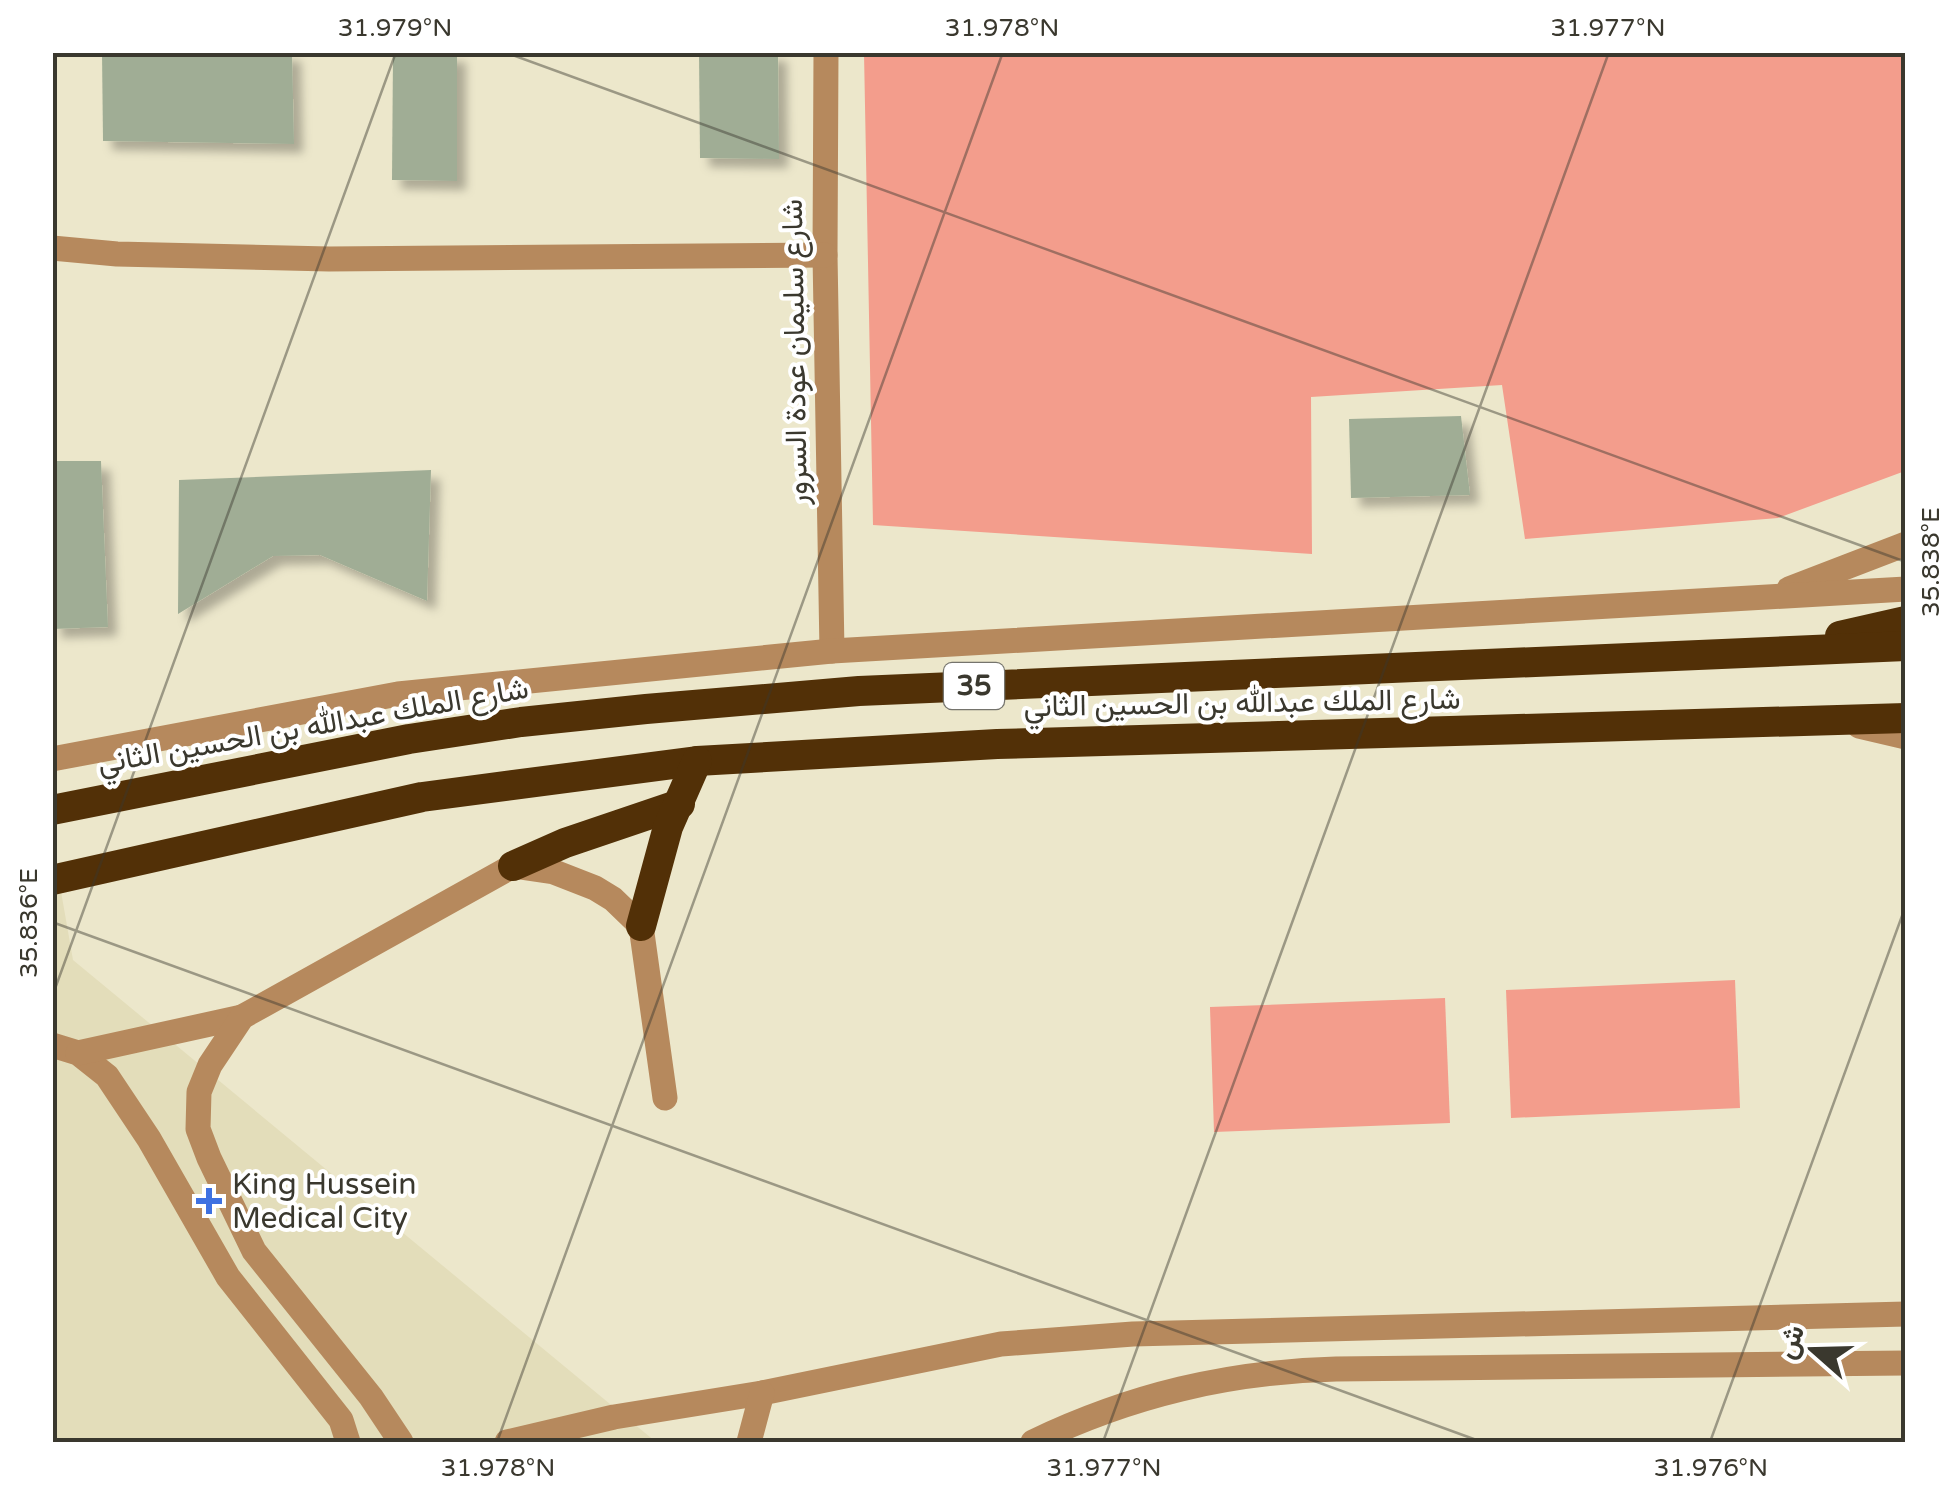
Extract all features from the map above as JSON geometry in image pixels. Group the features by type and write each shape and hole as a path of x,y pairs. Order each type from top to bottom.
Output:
{"highway":[{"path":"1808,650 1850,632 1906,621"},
{"name":"شارع الملك عبدالله بن الحسين الثاني","path":"52,810 409,738 646,709 860,691 1906,646"},
{"name":"شارع الملك عبدالله بن الحسين الثاني","path":"52,880 422,797 698,761 998,744 1906,718"},
{"path":"641,926 660,848 698,761"},
{"path":"513,866 565,843 680,804"}],"street":[{"name":"شارع سليمان عودة السرور","path":"826,52 825,255 832,650"},
{"path":"52,248 117,254 348,259 825,255"},
{"path":"1770,597 1906,544"},
{"name":"شارع الملك عبدالله بن الحسين الثاني","path":"52,759 398,694 832,650 1906,589"},
{"path":"1844,722 1906,737"},
{"path":"78,1053 242,1017 513,866 554,872 595,888 613,898 641,926 665,1098"},
{"path":"242,1017 210,1065 199,1092 198,1129 254,1251 372,1397 401,1442"},
{"path":"52,1045 78,1053 107,1076 228,1276 340,1420 348,1442"},
{"path":"228,1276 254,1251"},
{"path":"507,1442 614,1417 762,1393 1001,1344 1114,1336 1906,1314"},
{"path":"1033,1442 1129,1401 1252,1373 1906,1362"},
{"path":"749,1442 762,1393"}],"shaded area":[{"path":"864,53 1905,53 1905,471 1778,518 1525,539 1502,385 1311,397 1312,554 873,525"},
{"name":"King Hussein Medical City","path":"59,880 73,960 656,1442 53,1442 52,882"},
{"path":"1735,980 1740,1108 1511,1118 1506,990"},
{"path":"1445,998 1450,1123 1214,1132 1210,1007"}],"building":[{"path":"102,52 292,52 294,144 103,141"},
{"path":"699,52 778,52 779,159 700,158"},
{"path":"457,53 457,181 392,180 393,54"},
{"path":"1461,416 1470,495 1351,498 1349,419"},
{"path":"52,461 101,461 108,627 52,629"},
{"path":"431,470 427,601 320,555 273,556 178,614 179,480"}],"place":[{"name":"King Hussein Medical City","path":"209,1201"}]}
